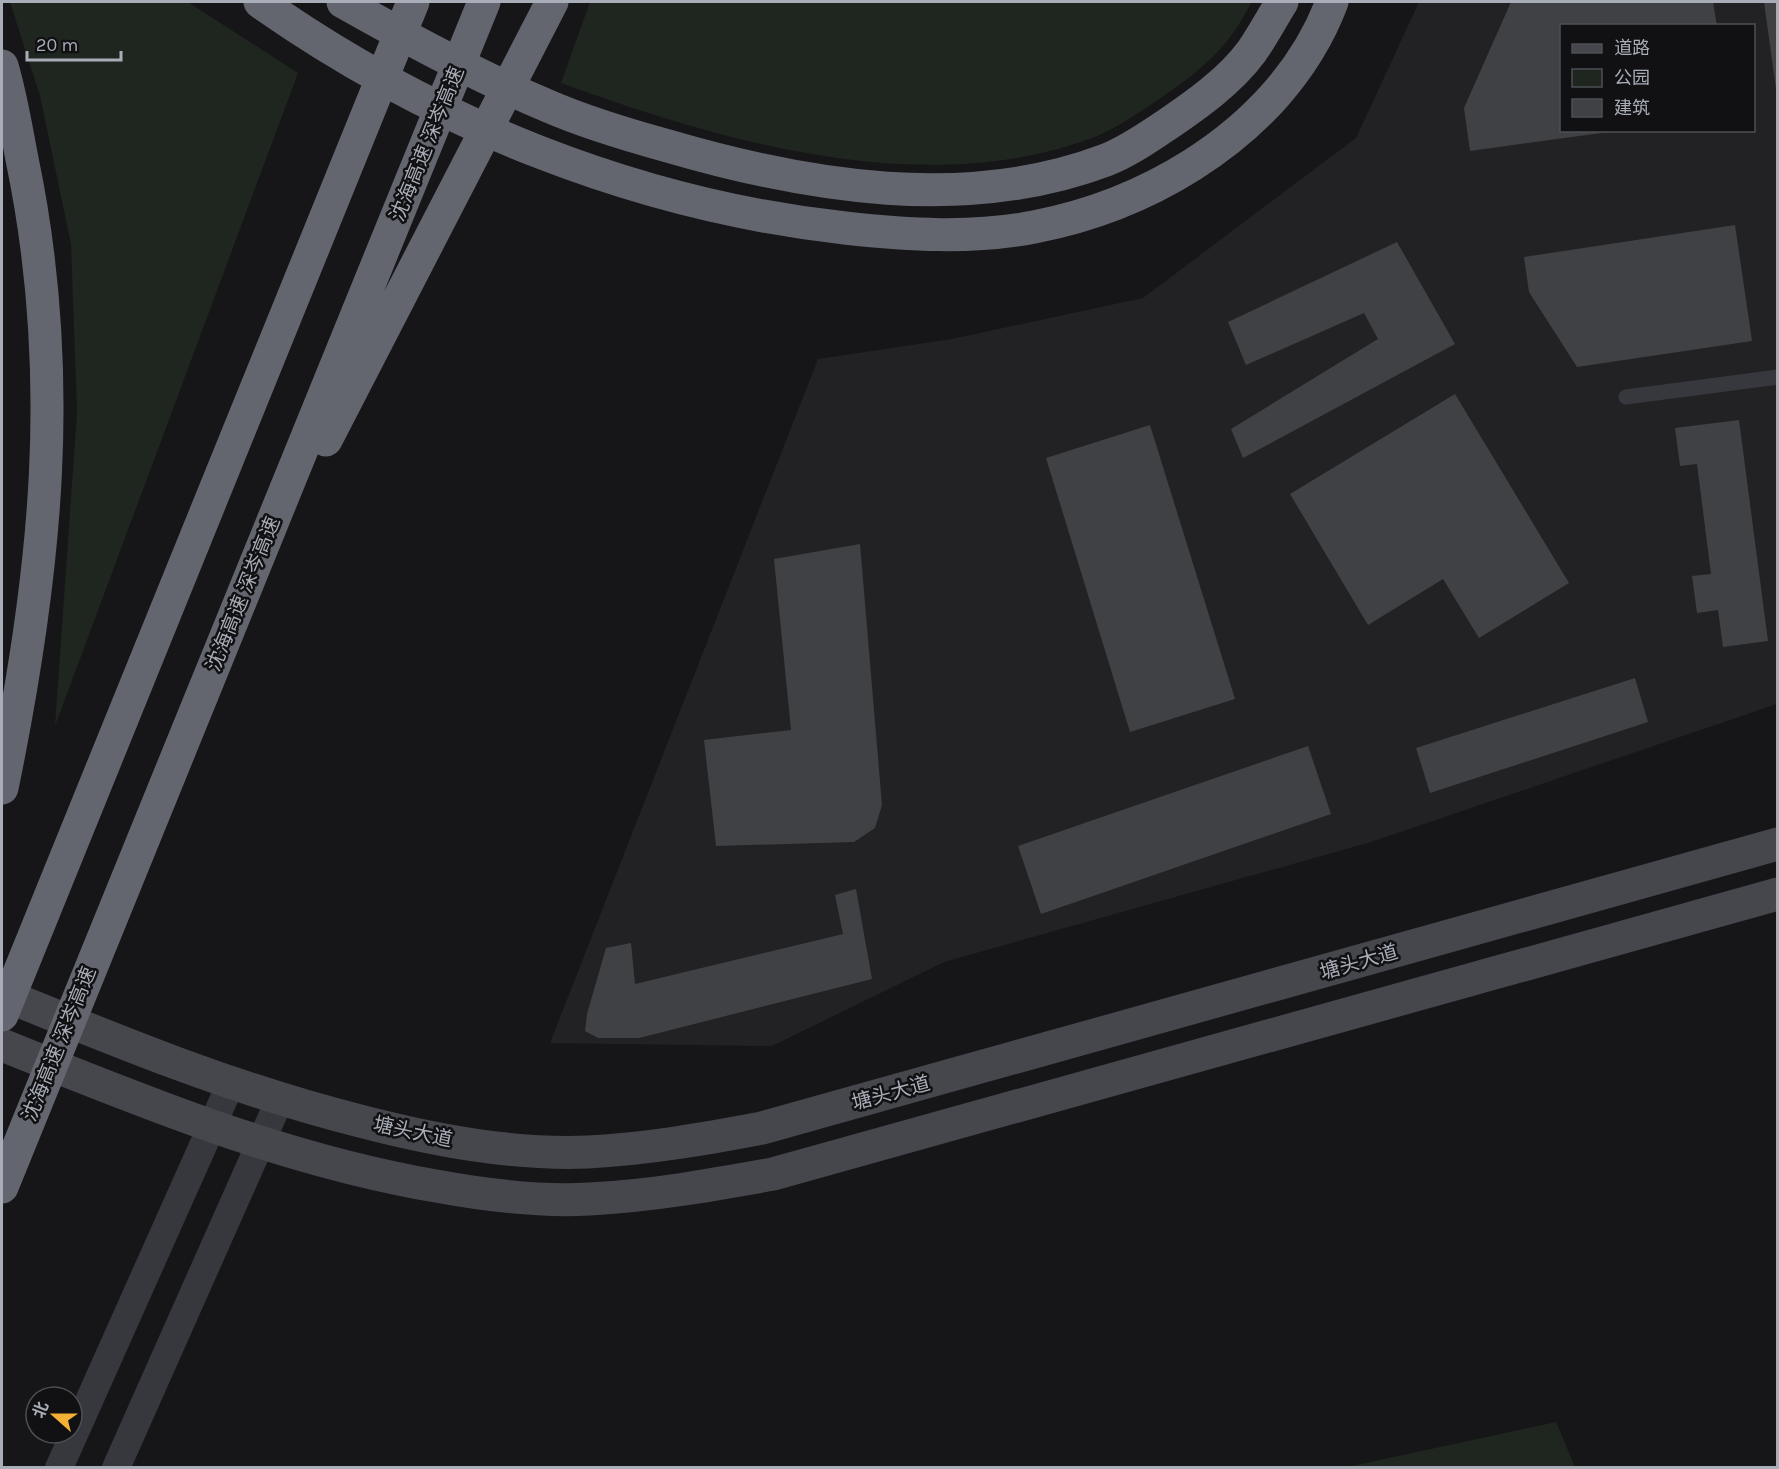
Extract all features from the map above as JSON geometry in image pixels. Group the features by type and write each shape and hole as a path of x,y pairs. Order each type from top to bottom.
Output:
{"highway":[{"path":"260,2 302,31 397,85 471,123 611,178 753,215 885,232 959,235 1032,228 1099,211 1168,180 1214,152 1255,117 1298,68 1323,25 1332,2"},
{"path":"343,2 420,45 487,78 551,107 623,133 746,168 803,179 881,188 944,189 1002,185 1062,174 1109,159 1129,148 1202,101 1251,52 1282,2"},
{"path":"2,1015 413,2"},
{"name":"沈海高速 深岑高速","path":"5,1179 484,2"},
{"path":"227,632 552,2"},
{"path":"2,66 28,188 40,268 47,350 48,426 43,532 26,666 2,788"}],"main road":[{"name":"塘头大道","path":"2,994 113,1040 280,1099 402,1132 493,1148 586,1152 675,1144 762,1128 1778,844"},
{"path":"2,1045 212,1127 393,1179 488,1195 587,1199 681,1191 784,1171 1778,894"}],"street":[{"path":"59,1467 231,1083"},
{"path":"116,1467 280,1099"}],"lane":[{"path":"1626,398 1778,377"}],"shaded area":[{"path":"1419,2 1777,2 1777,704 1371,842 944,962 772,1046 550,1043 818,359 952,339 1143,298 1356,138"}],"green space":[{"path":"10,2 188,2 298,73 55,726 77,413 71,244 40,96"},
{"path":"590,2 1252,2 1231,36 1204,65 1152,104 1097,136 1032,155 965,164 896,164 826,156 757,143 689,125 561,83"},
{"path":"1556,1422 1575,1467 1347,1467"}],"building":[{"path":"1511,2 1713,2 1717,24 1560,24 1560,132 1609,132 1470,151 1464,108"},
{"path":"1764,2 1778,2 1778,89 1776,89"},
{"path":"1735,225 1752,341 1577,367 1529,292 1524,257"},
{"path":"1397,242 1455,344 1243,458 1231,429 1378,339 1364,313 1246,365 1228,322"},
{"path":"1455,394 1569,583 1479,638 1443,579 1368,625 1290,494"},
{"path":"1739,420 1768,641 1723,647 1718,610 1697,613 1692,576 1711,574 1697,464 1680,466 1675,428"},
{"path":"1150,425 1235,699 1130,732 1046,458"},
{"path":"860,544 882,805 875,828 854,842 716,846 704,740 791,730 774,559"},
{"path":"1635,678 1648,722 1430,793 1416,748"},
{"path":"1308,746 1331,814 1041,914 1018,846"},
{"path":"856,889 872,979 639,1038 598,1038 585,1031 587,1014 606,948 631,943 635,984 843,934 835,895"}]}
